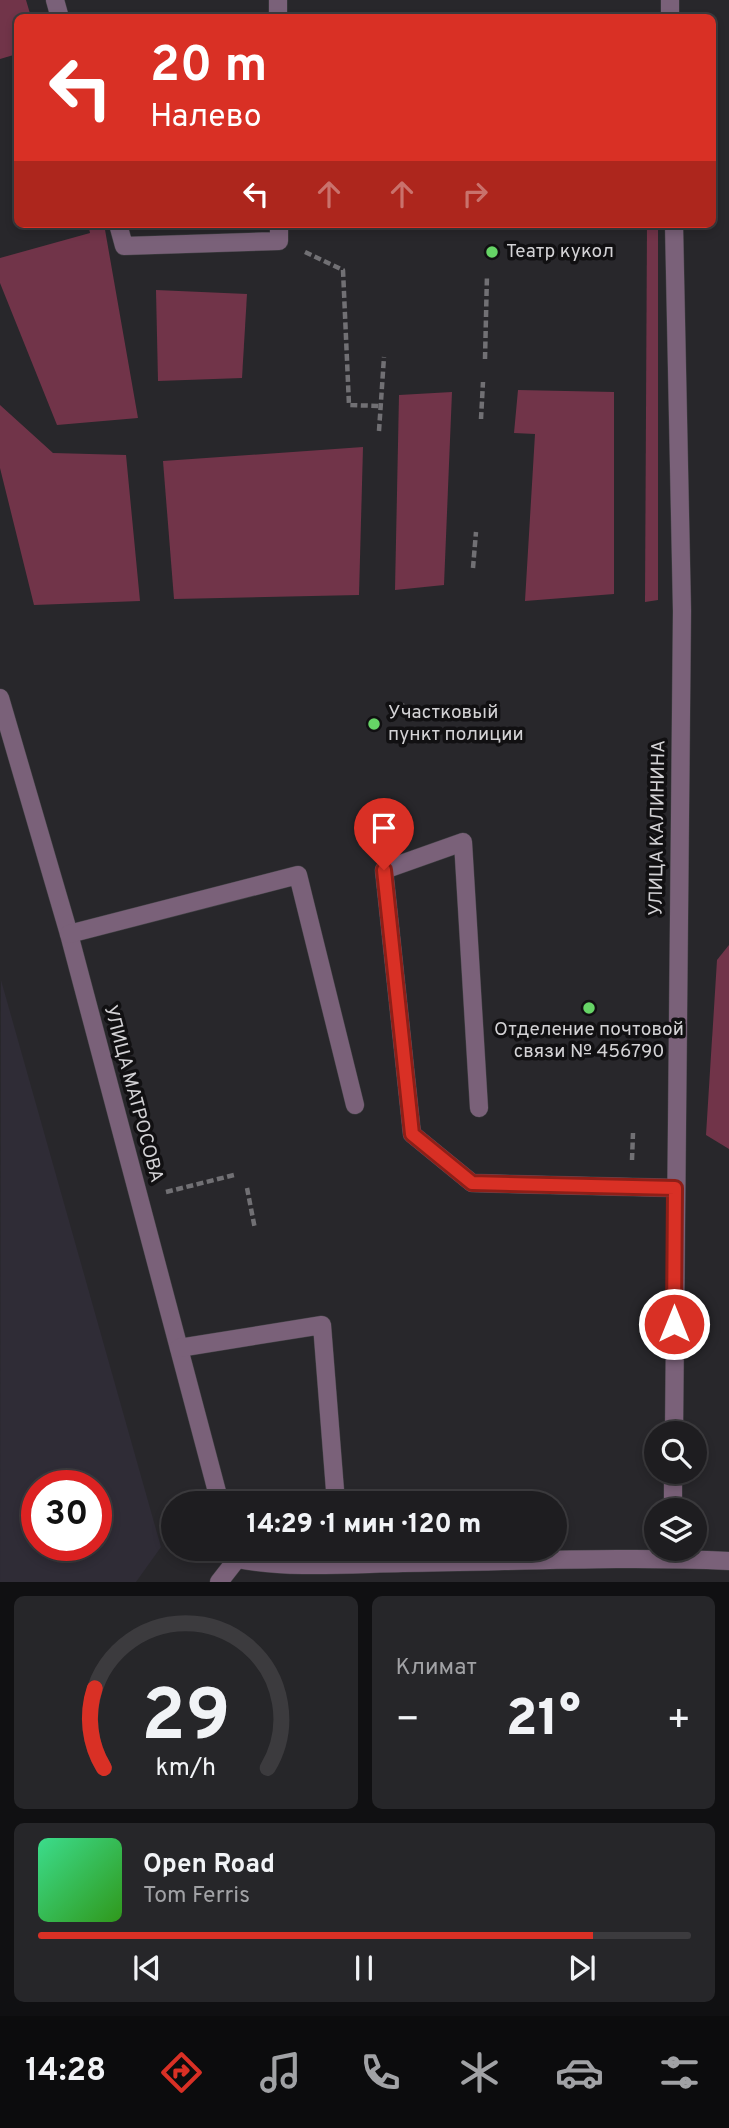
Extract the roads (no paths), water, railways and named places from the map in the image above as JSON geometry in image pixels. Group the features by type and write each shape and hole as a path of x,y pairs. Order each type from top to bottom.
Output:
{"street":[{"path":"119,228 124,246 279,232"},
{"name":"УЛИЦА КАЛИНИНА","path":"674,228 682,611 674,1421"},
{"name":"УЛИЦА МАТРОСОВА","path":"0,698 69,934 217,1491"},
{"path":"479,1108 463,842 384,870 412,1134 472,1183 675,1188"},
{"path":"69,934 298,875 355,1105"},
{"path":"179,1348 323,1325 335,1491"},
{"path":"567,1555 644,1554"},
{"path":"707,1558 729,1561"},
{"path":"219,1582 232,1561"},
{"path":"253,1561 282,1561"}],"place":[{"name":"Театр кукол","path":"492,252"},
{"name":"Участковый пункт полиции","path":"374,724"},
{"name":"Отделение почтовой связи № 456790","path":"589,1008"}]}
